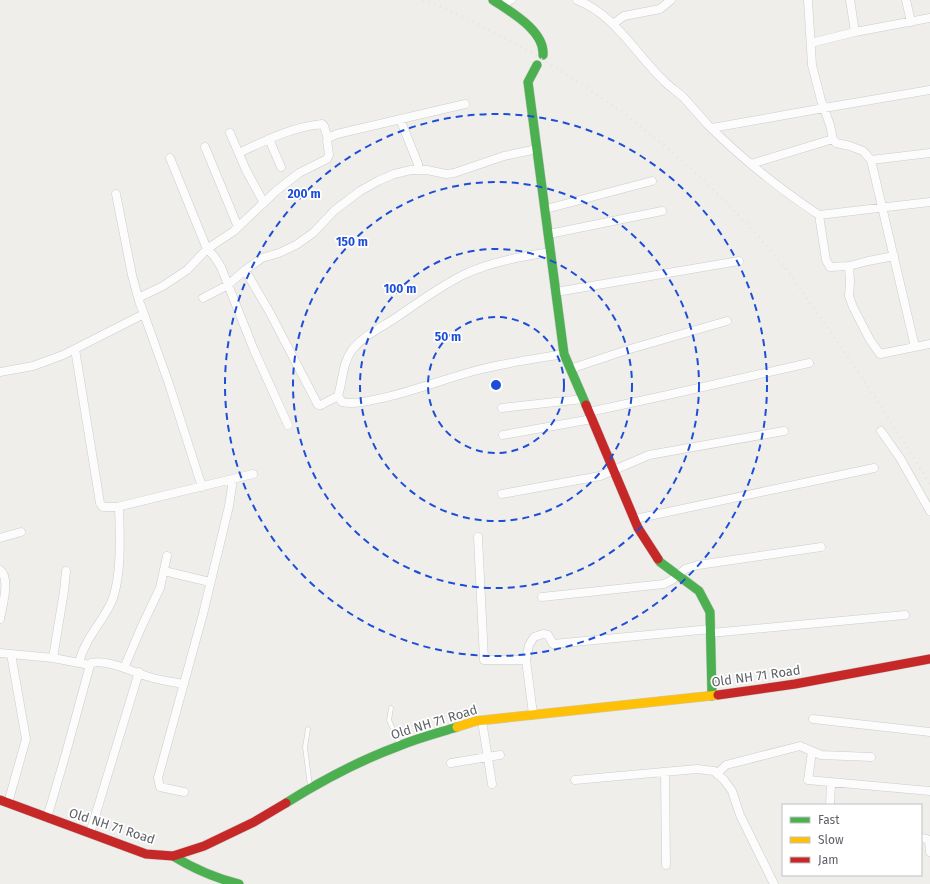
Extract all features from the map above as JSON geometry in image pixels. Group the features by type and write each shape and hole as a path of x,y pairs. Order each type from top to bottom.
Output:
{"main road":[{"path":"493,0 524,22 537,34 543,45 543,55"},
{"path":"537,65 528,82 564,354 638,528 660,562 699,590 710,612 712,696"},
{"name":"Old NH 71 Road","path":"4,802 146,854 173,856 204,846 254,822 310,788 400,745 482,721 568,710 712,696 794,684 930,659"},
{"path":"173,856 184,864 239,884"}],"street":[{"path":"502,6 511,0"},
{"path":"577,0 590,5 613,24 664,81 683,97 712,128 750,164 786,193 819,215 930,202"},
{"path":"613,24 624,16 660,9 671,0"},
{"path":"808,0 812,65 830,125 832,139 836,143 863,151 871,160 915,347"},
{"path":"850,0 855,32"},
{"path":"906,0 911,22"},
{"path":"811,43 855,32 930,18"},
{"path":"712,128 930,90"},
{"path":"328,138 337,134 465,104"},
{"path":"400,119 418,164 418,170"},
{"path":"139,301 140,297 163,286 187,270 207,249 238,227 276,191 299,173 327,159 329,155 326,145 328,138 322,124 283,133 239,153"},
{"path":"230,133 264,203"},
{"path":"269,139 281,167"},
{"path":"750,164 832,139"},
{"path":"206,147 238,227"},
{"path":"203,298 228,285 262,258 279,253 296,245 313,233 335,210 360,191 378,181 394,174 410,170 427,170 446,174 454,173 504,156 537,149"},
{"path":"871,160 930,154"},
{"path":"170,158 207,249 221,267 254,350 288,425"},
{"path":"546,209 652,181"},
{"path":"116,194 132,275 139,301 169,384 202,487"},
{"path":"549,234 662,211"},
{"path":"819,215 826,260 830,267 849,266 894,256"},
{"path":"551,252 526,255 484,266 464,274 446,284 365,337 353,349 346,360 338,396 342,402 350,403 370,401 416,389 473,371 502,364 564,354"},
{"path":"556,292 739,261"},
{"path":"849,266 849,296 870,340 880,354 930,344"},
{"path":"245,270 269,311 318,405 321,405 338,396"},
{"path":"0,372 33,366 63,355 144,314"},
{"path":"570,369 630,349 727,321"},
{"path":"75,349 100,503 103,507 119,507 252,474"},
{"path":"503,434 590,416 672,394 809,363"},
{"path":"502,408 583,399"},
{"path":"502,494 600,476 648,455 784,431"},
{"path":"881,431 900,458 930,511"},
{"path":"635,519 874,468"},
{"path":"184,792 160,787 158,778 203,614 234,479"},
{"path":"79,663 85,645 111,603 118,577 120,541 119,507"},
{"path":"0,538 21,532"},
{"path":"478,536 484,660 526,660"},
{"path":"542,597 664,584 679,575 685,569 821,547"},
{"path":"124,668 160,588 168,556"},
{"path":"0,570 6,578 0,619"},
{"path":"53,658 66,571"},
{"path":"164,571 210,582"},
{"path":"533,714 526,660 529,645 534,637 543,634 548,635 553,644 905,615"},
{"path":"0,653 53,658 79,663 90,664 91,662 97,662 139,672 146,676 184,684"},
{"path":"4,802 26,739 11,654"},
{"path":"47,818 90,664"},
{"path":"90,833 139,672"},
{"path":"813,719 930,732"},
{"path":"482,721 492,784"},
{"path":"717,774 726,765 800,746 821,755 871,757"},
{"path":"812,752 808,780 930,790"},
{"path":"452,763 500,755"},
{"path":"576,780 697,769 714,771 724,780 732,791 740,815 774,884"},
{"path":"665,772 666,865"},
{"path":"830,804 831,783"},
{"path":"922,838 929,841 930,852"}],"lane":[{"path":"391,708 389,720 400,745"},
{"path":"308,729 305,747 310,788"}],"railway":[{"path":"423,0 455,13 497,34 583,85 653,136 718,194 748,225 793,278 861,376 930,484"}],"traffic: fast":[{"path":"493,0 517,16 533,30 539,38 543,55"},
{"path":"537,65 528,82 564,354 586,405"},
{"path":"658,559 699,591 710,612 712,696"},
{"path":"286,803 356,764 413,740 457,727"},
{"path":"173,856 205,873 239,884"}],"traffic: slow":[{"path":"457,727 476,721 718,695"}],"traffic: jam":[{"path":"586,405 638,528 658,559"},
{"path":"718,695 795,684 930,659"},
{"path":"0,800 146,854 173,856 204,846 254,822 286,803"}]}
